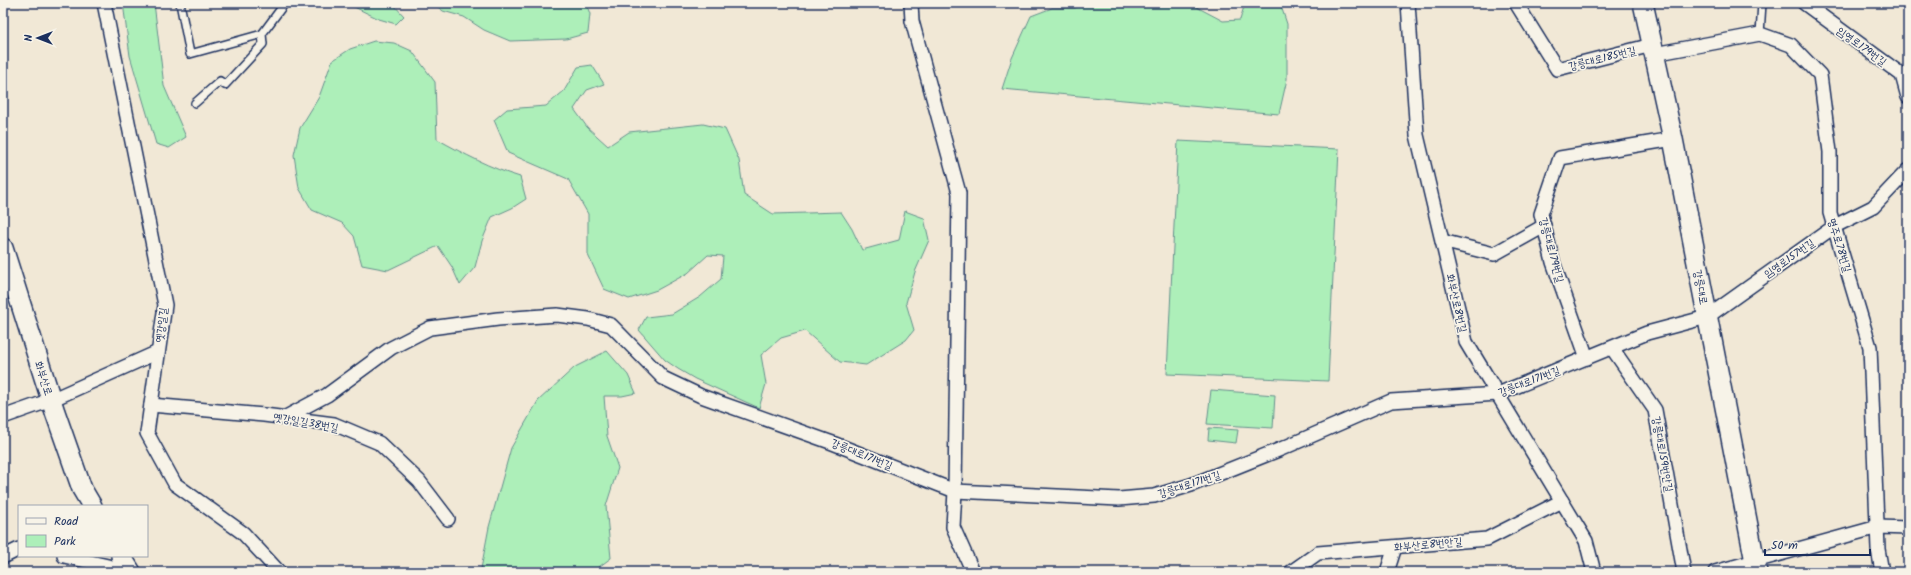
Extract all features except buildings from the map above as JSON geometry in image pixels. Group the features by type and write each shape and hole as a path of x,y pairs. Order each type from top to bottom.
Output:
{"street":[{"name":"옛강일길","path":"104,3 165,306 147,434 175,484 243,533 280,572"},
{"path":"911,3 912,21 959,193 955,491 953,527 973,572"},
{"name":"화부산로8번길","path":"1408,3 1417,135 1466,342 1586,541 1594,572"},
{"name":"강릉대로185번길","path":"1516,3 1557,69 1653,50"},
{"name":"강릉대로","path":"1643,3 1672,140 1756,566"},
{"name":"임영로179번길","path":"1804,3 1902,75 1908,97"},
{"path":"1653,50 1760,34"},
{"name":"명주로78번길","path":"1760,34 1791,45 1820,75 1830,152 1830,213 1870,347 1878,549 1882,572"},
{"name":"강릉대로179번길","path":"1587,358 1553,262 1541,214 1560,158 1672,140"},
{"name":"임영로157번길","path":"1707,317 1835,226 1873,208 1908,170"},
{"path":"1442,241 1494,254 1544,226"},
{"name":"화부산로","path":"3,248 51,400 82,489 91,505"},
{"name":"강릉대로171번길","path":"284,418 327,395 390,348 430,328 498,319 557,315 588,319 611,325 663,378 701,396 830,442 955,491 1119,499 1154,496 1191,485 1274,452 1391,401 1498,394 1647,333 1707,317"},
{"name":"강릉대로159번안길","path":"1612,348 1655,410 1684,572"},
{"path":"3,417 51,400 158,352"},
{"name":"옛강일길38번길","path":"151,405 334,424 379,443 418,481 448,519"},
{"name":"화부산로8번안길","path":"1291,572 1318,553 1487,539 1562,502"},
{"path":"1715,572 1756,566 1878,527 1908,528"},
{"path":"1387,572 1395,547"},
{"path":"3,557 18,550"},
{"path":"70,557 127,566"}],"lane":[{"path":"180,3 190,54 262,34 285,3"},
{"path":"1760,34 1762,3"},
{"path":"195,103 220,81 225,85 263,44 262,34"}],"green space":[{"path":"123,3 154,3 164,86 186,137 169,148 156,144 130,56"},
{"path":"346,3 392,3 404,16 396,24 379,19"},
{"path":"433,3 586,3 590,14 588,33 566,39 510,41 484,30 464,17 443,11"},
{"path":"1087,3 1189,3 1223,21 1240,20 1245,3 1280,3 1287,24 1287,79 1279,114 1002,89 1012,58 1031,16 1052,8 1075,8"},
{"path":"374,41 394,43 412,51 435,82 437,139 488,165 520,177 526,199 512,208 492,217 482,241 475,267 460,285 452,267 438,246 388,270 362,265 354,236 342,223 312,210 299,188 294,155 300,128 319,97 332,61 350,49"},
{"path":"592,65 604,84 587,90 574,109 587,127 608,146 629,132 703,124 725,129 739,160 744,195 773,214 841,212 852,229 862,250 899,240 905,211 924,218 929,240 915,272 906,303 914,330 906,340 866,365 840,362 805,331 781,338 761,355 766,384 759,408 695,379 665,360 639,330 646,317 672,314 700,297 721,279 723,256 708,255 688,273 657,290 629,299 604,289 588,255 588,214 568,179 508,153 494,120 507,109 546,106 564,91 578,67"},
{"path":"1178,141 1339,149 1328,381 1167,374"},
{"path":"607,351 628,375 636,393 622,396 604,396 607,436 618,468 606,506 611,558 592,572 478,572 481,569 489,527 511,448 538,401 575,367"},
{"path":"1211,390 1275,395 1273,428 1207,424"},
{"path":"1209,428 1238,430 1236,443 1208,440"}]}
